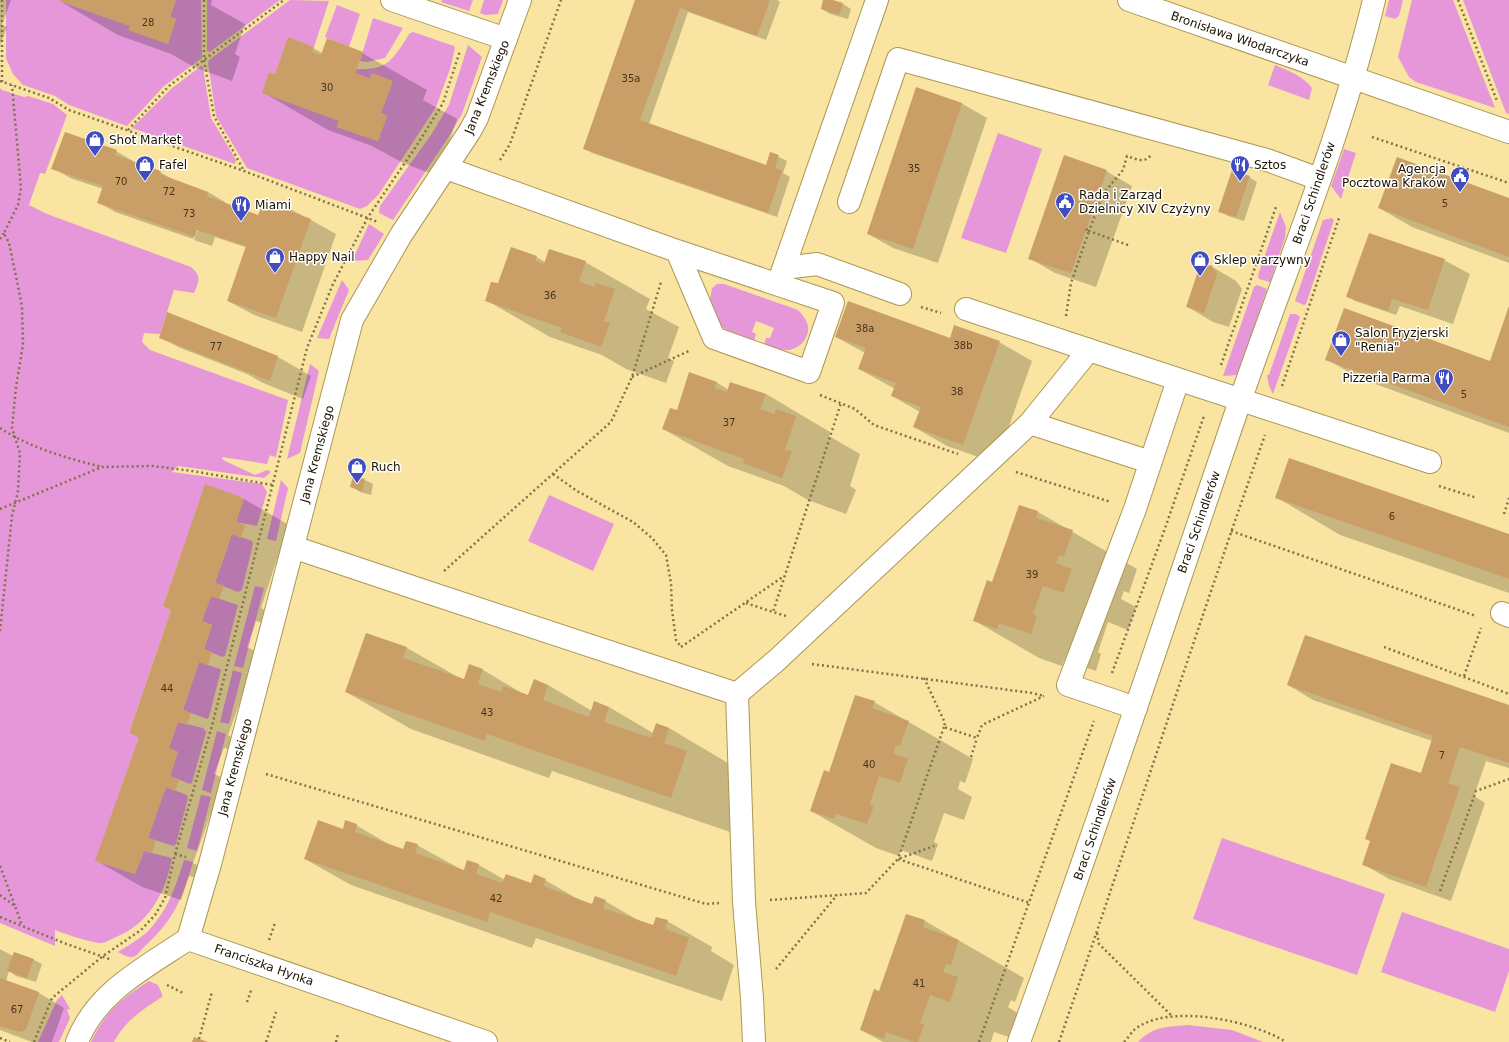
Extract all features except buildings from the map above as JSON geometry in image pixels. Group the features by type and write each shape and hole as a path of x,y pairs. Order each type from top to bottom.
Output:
{"street":[{"path":"392,0 506,39"},
{"name":"Jana Kremskiego","path":"188,939 210,864 352,320 401,235 466,139 477,118 520,0"},
{"path":"781,276 877,0"},
{"name":"Bronisława Włodarczyka","path":"1129,0 1509,132"},
{"name":"Braci Schindlerów","path":"1019,1042 1073,893 1241,400 1319,179 1352,78 1374,0"},
{"path":"849,202 898,59 1267,160 1319,179"},
{"path":"446,168 677,251 781,276 833,303 809,372 714,338 677,251"},
{"path":"781,276 817,264 900,294"},
{"path":"966,309 1430,462"},
{"path":"737,694 778,660 1030,423 1089,350"},
{"path":"1136,708 1068,686 1135,509 1178,380"},
{"path":"1030,423 1150,462"},
{"path":"293,547 737,694"},
{"path":"737,694 744,902 754,1042"},
{"path":"77,1042 86,1021 116,987 188,939"},
{"name":"Franciszka Hynka","path":"188,939 486,1042"}],"path":[{"path":"2,0 1,82 49,98 69,110 368,217 382,224"},
{"path":"204,0 204,60 214,116 244,172"},
{"path":"127,130 169,86 284,0"},
{"path":"484,182 510,144 561,0"},
{"path":"1458,0 1499,107"},
{"path":"34,1042 52,998 103,956 141,930 154,915 165,898 215,715 307,348 332,284 368,217 415,148 443,103 469,26"},
{"path":"0,239 18,206 21,188 12,85"},
{"path":"1372,137 1509,183"},
{"path":"1063,342 1071,282 1087,230 1103,194 1123,170 1127,156 1143,160 1148,159 1152,154"},
{"path":"979,1042 1030,903 1102,697 1168,519 1276,207"},
{"path":"1280,392 1339,218"},
{"path":"1087,230 1128,245"},
{"path":"0,631 14,504 18,491 20,453 12,428 16,387 23,345 22,307 9,243 4,233"},
{"path":"424,591 437,577 612,422 632,377 663,275 677,251"},
{"path":"900,294 901,302 962,319 966,309"},
{"path":"632,377 714,338"},
{"path":"809,372 803,389 855,409 874,425 987,463 1168,519"},
{"path":"773,612 841,403"},
{"path":"0,428 14,438 71,459 102,467 153,466 273,485"},
{"path":"1059,1042 1097,933 1231,531 1267,430"},
{"path":"0,509 102,467"},
{"path":"553,474 577,491 633,522 652,538 666,555 671,583 672,610 676,640 681,647"},
{"path":"1438,486 1477,498"},
{"path":"1504,514 1509,498"},
{"path":"1231,531 1498,616 1464,676"},
{"path":"653,667 785,576"},
{"path":"746,603 813,626"},
{"path":"1384,647 1509,694"},
{"path":"778,660 924,678 1044,696"},
{"path":"266,774 706,904 866,893 898,859 944,727 945,723 924,678"},
{"path":"971,757 982,725 1068,686"},
{"path":"944,727 977,738"},
{"path":"1440,891 1476,791 1509,779"},
{"path":"898,859 934,846"},
{"path":"898,859 1030,903"},
{"path":"0,866 22,925"},
{"path":"0,895 15,906"},
{"path":"752,998 837,895"},
{"path":"0,917 64,943 116,961"},
{"path":"1097,933 1099,944 1172,1017"},
{"path":"162,982 183,993"},
{"path":"200,1039 212,992"},
{"path":"266,1042 276,1012"},
{"path":"1124,1042 1134,1030 1149,1022 1172,1017 1197,1016 1239,1022 1286,1042"},
{"path":"336,1042 338,1034"},
{"path":"0,1038 4,1041 10,1042"}],"shaded area":[{"path":"6,0 57,0 130,26 129,30 168,44 176,19 170,17 176,0 201,0 202,58 164,86 127,126 69,105 55,96 23,85 13,74 6,58"},
{"path":"207,0 280,0 210,52 207,51"},
{"path":"290,0 329,1 314,47 288,38 275,74 269,72 339,121 337,127 378,141 387,116 381,113 392,81 372,73 370,79 355,73 357,69 377,68 384,65 390,61 410,33 413,32 454,46 455,48 450,69 436,107 379,194 367,206 360,209 247,168 216,116 208,63 209,60"},
{"path":"442,0 473,0 469,11 441,2"},
{"path":"484,0 503,0 498,14 485,15 480,13"},
{"path":"1389,0 1403,0 1399,16 1395,19 1385,16"},
{"path":"1412,0 1453,0 1495,108 1416,82 1409,77 1398,57"},
{"path":"1463,0 1509,0 1509,114 1506,113"},
{"path":"337,5 360,14 349,47 325,37"},
{"path":"373,18 403,28 385,58 367,62 360,61"},
{"path":"468,45 482,57 462,114 446,141 393,220 379,213 380,206 431,135 449,105"},
{"path":"1275,65 1295,74 1312,88 1309,100 1268,85"},
{"path":"201,66 203,67 211,118 236,160 235,164 132,128 171,89"},
{"path":"0,88 24,97 28,96 53,104 67,115 45,174 40,173 29,205 47,214 191,267 197,273 198,282 194,293 174,290 160,334 144,333 142,342 150,350 288,400 276,457 271,456 270,454 267,464 222,457 223,460 255,475 267,470 271,472 264,478 178,466 172,472 262,484 267,492 257,526 236,522 244,498 205,485 163,606 171,610 129,733 139,737 96,861 135,874 144,851 172,858 160,895 147,915 128,931 101,943 83,940 55,930 55,946 0,923"},
{"path":"998,133 1042,149 1006,253 961,238"},
{"path":"1344,149 1356,153 1341,199 1331,186"},
{"path":"1280,212 1286,227 1285,238 1270,282 1259,279 1258,275"},
{"path":"1331,218 1334,220 1306,304 1304,305 1295,301 1323,220"},
{"path":"369,224 384,234 368,260 352,261"},
{"path":"342,280 349,290 329,339 317,338"},
{"path":"717,284 724,284 798,310 804,317 808,326 805,339 799,346 790,350 782,350 764,345 766,338 770,338 774,328 756,321 752,332 756,334 754,341 725,329 721,326 710,300 712,288"},
{"path":"1257,285 1267,289 1238,375 1223,376 1254,287"},
{"path":"1290,314 1296,314 1300,317 1273,394 1269,386 1267,375 1269,375"},
{"path":"310,364 319,371 300,453 287,459"},
{"path":"281,480 288,488 276,541 267,539"},
{"path":"549,495 614,524 593,571 528,541"},
{"path":"232,534 252,541 253,544 242,590 238,592 215,583"},
{"path":"255,586 264,588 243,668 234,666"},
{"path":"211,596 238,605 225,656 222,657 204,649 212,625 202,621"},
{"path":"199,662 221,670 209,717 207,719 183,710"},
{"path":"233,670 242,673 229,724 220,722"},
{"path":"178,722 203,728 206,732 192,783 190,784 170,776 178,752 169,748"},
{"path":"217,731 226,734 211,793 202,790"},
{"path":"166,787 187,795 188,798 176,844 174,846 148,838"},
{"path":"201,795 211,797 197,851 187,848"},
{"path":"1222,838 1385,894 1357,975 1193,919"},
{"path":"184,860 193,862 181,898 163,928 133,957 125,956 118,952 146,933 160,917 178,880"},
{"path":"1402,912 1509,949 1509,971 1495,1012 1381,972"},
{"path":"149,981 158,985 162,997 141,1011 129,1022 114,1042 91,1042 108,1014 122,1000"},
{"path":"62,995 70,1009 67,1010 70,1018 59,1042 38,1042 57,1000"},
{"path":"1188,1025 1232,1030 1263,1042 1138,1042 1155,1030"}],"place":[{"name":"Shot Market","path":"95,157"},
{"name":"Fafel","path":"145,182"},
{"name":"Sztos","path":"1240,182"},
{"name":"Agencja Pocztowa Kraków","path":"1460,193"},
{"name":"Rada i Zarząd Dzielnicy XIV Czyżyny","path":"1065,219"},
{"name":"Miami","path":"241,222"},
{"name":"Happy Nail","path":"275,274"},
{"name":"Sklep warzywny","path":"1200,277"},
{"name":"Salon Fryzjerski \"Renia\"","path":"1341,357"},
{"name":"Pizzeria Parma","path":"1444,395"},
{"name":"Ruch","path":"357,484"}]}
